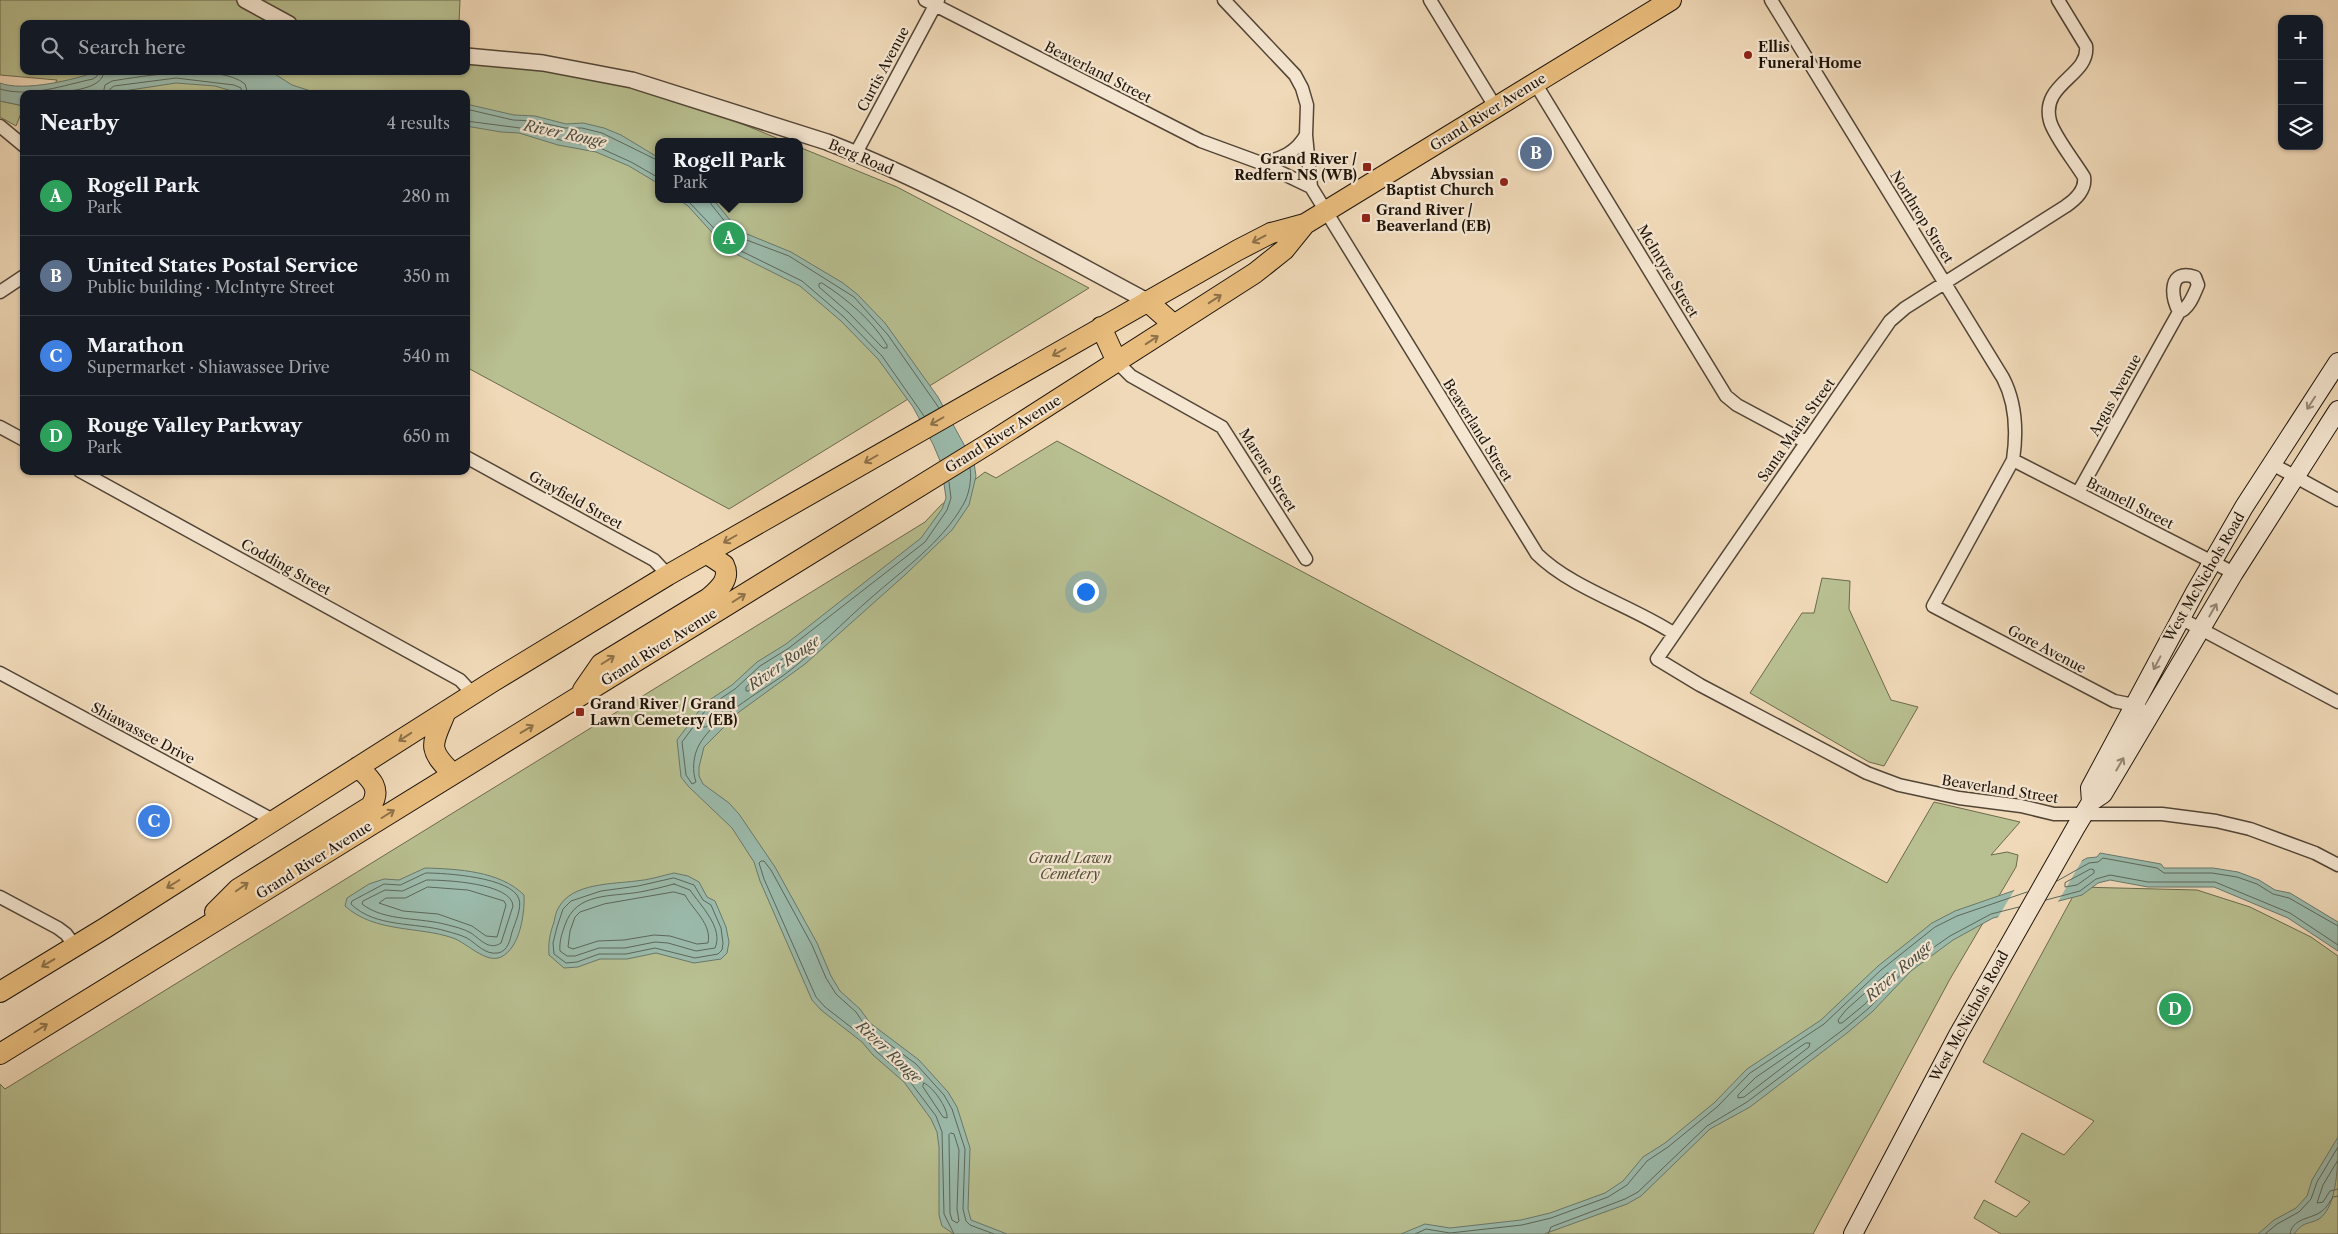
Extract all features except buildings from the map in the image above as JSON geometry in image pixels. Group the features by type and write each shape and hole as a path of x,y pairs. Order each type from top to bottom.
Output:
{"main road":[{"name":"Grand River Avenue","path":"0,992 473,694 668,575 1147,301 1271,233 1305,224 1327,212 1670,0"},
{"name":"Grand River Avenue","path":"0,1054 935,477 1117,362 1255,273 1284,250 1305,224"},
{"path":"1147,301 1174,325"},
{"path":"1101,327 1117,362"},
{"name":"West McNichols Road","path":"2084,814 2090,788 2180,618 2272,464 2338,362"},
{"name":"West McNichols Road","path":"1853,1234 1958,1035 2084,814 2103,794 2202,630 2234,573 2338,410"},
{"path":"578,698 601,664 710,598 722,586 726,577 724,565 706,553"},
{"path":"446,711 435,738 434,750 436,756 453,774"},
{"path":"195,934 238,889 371,806 376,798 375,784 358,767"}],"street":[{"path":"246,0 282,20"},
{"name":"Beaverland Street","path":"1224,0 1295,75 1307,104 1306,134 1311,188 1538,554 1561,574 1673,633"},
{"path":"1430,0 1496,108"},
{"name":"Northrop Street","path":"1771,0 2008,387 2013,407 2016,444 2013,460"},
{"name":"Santa Maria Street","path":"1756,713 1700,685 1657,659 1673,633 1890,321 1905,308 2075,200 2084,187 2084,177 2050,120 2050,101 2055,91 2082,64 2087,53 2086,46 2058,0"},
{"name":"Beaverland Street","path":"932,2 1201,141 1260,163 1311,188"},
{"name":"Curtis Avenue","path":"856,153 932,2"},
{"name":"Berg Road","path":"470,56 570,67 632,80 795,130 856,153 974,209 1147,301"},
{"name":"McIntyre Street","path":"1535,83 1726,396 1737,405 1806,442"},
{"path":"0,126 20,143"},
{"path":"1260,163 1278,159 1292,152 1306,134"},
{"path":"0,292 20,279"},
{"name":"Argus Avenue","path":"2078,493 2179,312"},
{"name":"Marene Street","path":"1117,362 1131,376 1222,427 1306,560"},
{"path":"0,427 20,438"},
{"name":"Grayfield Street","path":"470,459 654,560 668,575"},
{"name":"Bramell Street","path":"2013,460 2234,573"},
{"name":"Gore Avenue","path":"2013,460 1933,606 2114,701 2134,706 2150,714"},
{"path":"2272,464 2338,500"},
{"name":"Codding Street","path":"87,475 460,680 473,694"},
{"path":"2180,618 2338,702"},
{"name":"Shiawassee Drive","path":"0,673 273,820"},
{"name":"Beaverland Street","path":"1756,713 1867,773 1899,785 1959,798 2022,806 2054,814 2162,814 2216,821 2259,833 2315,853 2338,865"},
{"path":"0,897 58,928 66,934 75,946"}],"green space":[{"path":"0,0 460,0 459,20 20,20 20,75 470,75 470,63 533,67 573,72 628,85 681,101 776,138 655,138 655,203 803,203 803,149 897,187 1089,288 729,509 470,369 470,90 51,90 57,80 0,75"},
{"path":"0,101 20,105 20,116 16,126 0,117"},
{"name":"Grand Lawn Cemetery","path":"1057,441 1887,883 1934,802 2020,822 1991,855 2007,852 2018,855 2016,867 1950,979 1813,1234 0,1234 0,1084 5,1089 925,522 941,505 985,472 996,478"},
{"path":"1822,578 1850,581 1849,609 1891,700 1918,707 1884,766 1869,762 1750,693 1802,613 1814,613"},
{"path":"2078,887 2197,890 2250,907 2311,937 2338,956 2338,1234 2001,1234 1974,1218 1984,1200 2016,1217 2030,1202 1995,1182 2022,1133 2064,1155 2094,1121 1983,1062"}],"water":[{"path":"85,75 276,75 292,85 308,90 228,90 215,86 176,83 130,90 20,90 20,105 0,101 0,83 35,86"},
{"name":"River Rouge","path":"470,105 514,115 535,116 566,124 583,123 604,128 621,135 655,156 655,182 629,166 596,152 558,145 519,133 470,127"},
{"name":"River Rouge","path":"684,203 716,203 734,225 747,234 791,252 843,283 857,294 885,323 938,397 974,463 976,476 969,505 952,530 906,574 805,664 739,712 704,747 699,767 699,776 703,784 729,803 739,814 775,867 817,943 831,976 840,991 860,1009 870,1023 919,1060 948,1092 957,1107 970,1148 968,1209 971,1220 1007,1234 954,1234 942,1226 939,1215 939,1147 937,1132 931,1119 904,1082 873,1055 862,1042 821,1010 812,1000 760,881 754,862 732,828 681,777 677,740 705,703 732,685 757,662 786,644 921,538 942,509 946,498 941,463 933,444 913,407 878,359 841,321 800,286 728,250"},
{"name":"River Rouge","path":"2100,853 2161,864 2164,868 2213,868 2238,872 2259,880 2275,890 2290,893 2338,922 2338,951 2288,918 2214,887 2148,887 2110,880 2098,883 2082,895 1993,918 1953,940 1911,971 1872,1012 1847,1033 1750,1107 1710,1129 1641,1196 1627,1204 1544,1234 1401,1234 1425,1224 1450,1228 1521,1220 1550,1213 1605,1193 1623,1181 1643,1157 1665,1143 1714,1103 1747,1069 1821,1020 1878,966 1932,923 1955,911 2053,877 2087,858 2097,857"},
{"path":"425,868 451,869 491,876 514,887 524,895 524,911 520,929 513,946 501,957 489,958 453,938 440,934 383,925 357,915 345,906 347,898 369,884 384,879 399,880"},
{"path":"674,873 688,876 699,882 707,897 715,901 726,927 729,942 727,953 721,959 694,963 656,953 627,959 600,959 578,967 564,968 549,955 550,938 556,912 565,899 573,893 594,886 646,880"},
{"path":"2338,1137 2336,1182 2330,1204 2325,1213 2319,1219 2303,1225 2294,1234 2258,1234 2274,1220 2296,1208 2307,1196 2312,1180"}],"pier":[{"path":"2084,857 2056,905 1997,919 2015,889 2052,875"}],"place":[{"name":"Ellis Funeral Home","path":"1748,55"},
{"name":"United States Postal Service","path":"1536,153"},
{"name":"Grand River / Redfern NS (WB)","path":"1367,167"},
{"name":"Abyssian Baptist Church","path":"1504,182"},
{"name":"Grand River / Beaverland (EB)","path":"1366,218"},
{"name":"Rogell Park","path":"729,238"},
{"name":"Grand River / Grand Lawn Cemetery (EB)","path":"580,712"},
{"name":"Marathon","path":"154,821"},
{"name":"Rouge Valley Parkway","path":"2175,1009"}]}
